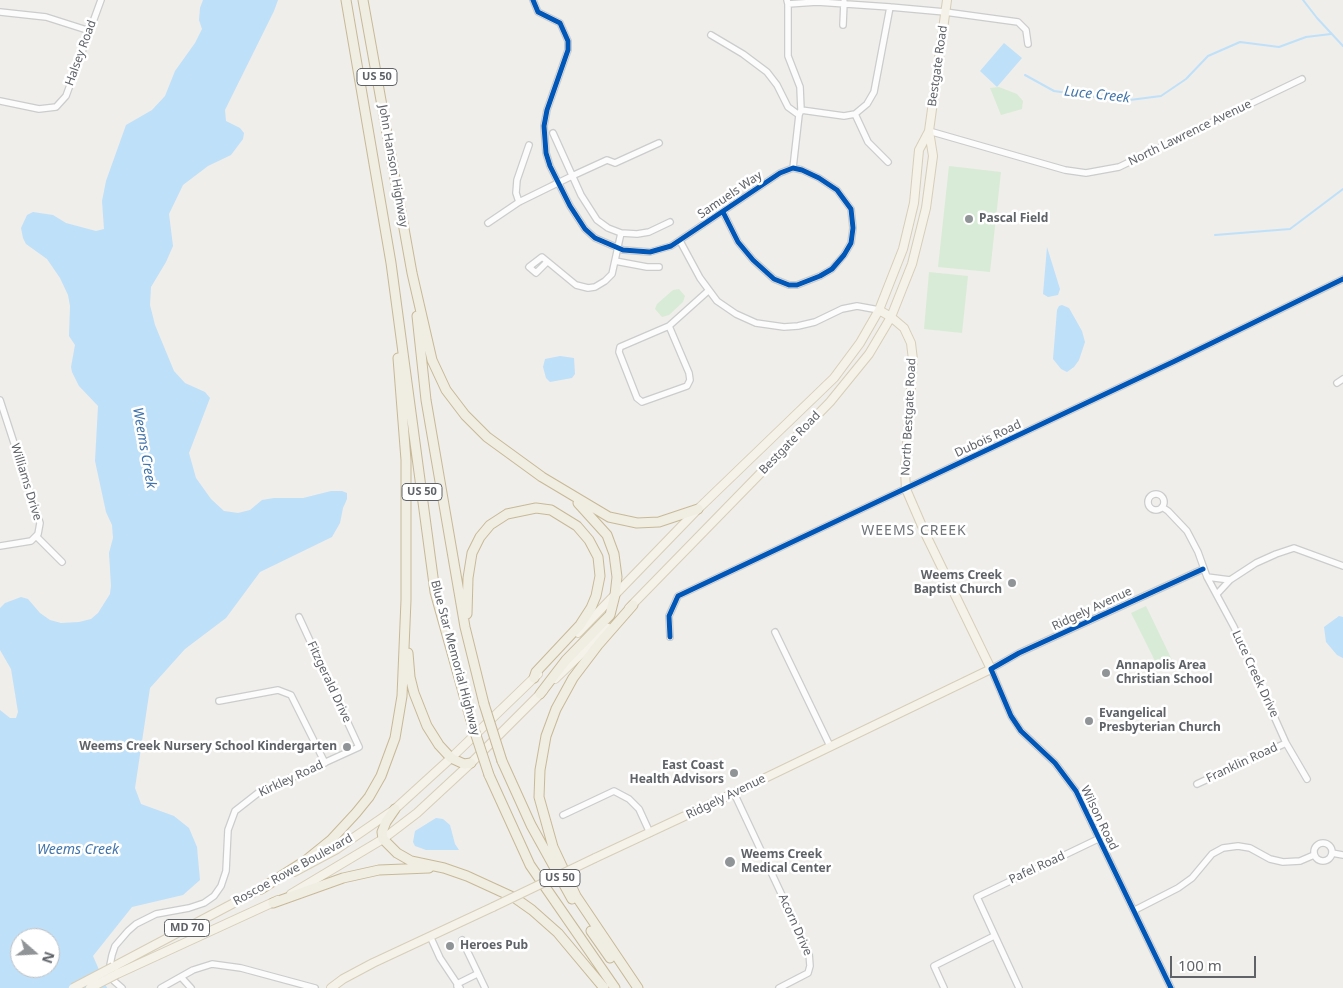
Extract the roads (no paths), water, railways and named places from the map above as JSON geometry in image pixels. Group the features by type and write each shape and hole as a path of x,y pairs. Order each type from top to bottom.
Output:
{"highway":[{"name":"John Hanson Highway","path":"346,0 391,263"},
{"name":"John Hanson Highway","path":"363,0 412,273"},
{"path":"261,889 306,861 356,813 369,797 390,757 399,720 402,696 406,600 406,460 391,263"},
{"name":"Blue Star Memorial Highway","path":"391,263 435,592 470,717 489,774 530,865 615,988"},
{"path":"412,273 432,360 446,390 465,415 487,437 542,477 608,517 637,523 659,522 698,509"},
{"name":"Blue Star Memorial Highway","path":"412,273 426,400 465,626 484,704 502,761 531,825 574,903 599,943 632,988"},
{"path":"540,694 566,660 610,615 615,595 617,577 614,554 607,535 571,496"},
{"path":"465,626 468,578 472,553 480,536 490,525 507,514 536,508 551,510 577,526 589,540 598,557 600,576 596,596 580,625 536,672 534,678"},
{"path":"406,600 410,676 414,693 427,726 439,745 451,758 456,762 471,763"},
{"path":"632,604 573,678 556,709 546,736 540,770 539,797 553,847 576,896 638,988"},
{"path":"395,809 382,832 383,839 397,854 411,861 444,868 500,890 532,910 558,933 604,988"},
{"path":"273,903 343,878 379,870 444,868"}],"main road":[{"name":"Bestgate Road","path":"540,694 632,604 830,402 869,354 891,317 912,264 920,236 933,156 929,131 947,0"},
{"name":"Bestgate Road","path":"534,678 698,509 834,378 860,343 879,310 902,249 914,203 920,150 929,131"},
{"name":"North Bestgate Road","path":"879,310 904,328 911,343 913,360 905,471 906,489 991,670"},
{"name":"Ridgely Avenue","path":"331,988 358,970 734,794 830,746 991,670"},
{"name":"Roscoe Rowe Boulevard","path":"90,988 115,971 261,889 337,849 395,809 534,678"},
{"name":"Roscoe Rowe Boulevard","path":"73,988 273,903 347,862 383,839 417,813 471,763 540,694"}],"street":[{"name":"Halsey Road","path":"0,101 40,109 56,107 66,96 101,0"},
{"name":"Samuels Way","path":"533,0 538,12 560,23 568,40 568,50 547,110 544,126 546,153 558,184 573,212 585,229 595,238 623,250 650,252 671,246 780,173 793,168"},
{"path":"723,212 738,242 752,260 774,280 789,285 797,285 832,269 844,255 851,242 853,228 851,209 837,190 819,178 793,168 800,112 800,87 788,56 788,2 844,2 945,12 1018,22 1026,30 1028,44"},
{"path":"843,25 844,2"},
{"path":"711,34 767,72 777,85 788,107 800,112 844,116 855,114 867,104 874,92 890,8"},
{"path":"0,12 46,17 90,31"},
{"name":"North Lawrence Avenue","path":"929,131 1064,170 1086,173 1120,167 1302,79"},
{"path":"855,114 868,142 888,162"},
{"path":"553,133 581,195 596,220 608,228 621,233 637,234 649,232 670,222"},
{"path":"488,223 519,202 572,176 607,160 615,163 659,142"},
{"path":"519,202 516,193 517,180 529,145"},
{"path":"547,262 576,285 588,288 595,287 612,274 621,233"},
{"path":"680,241 708,291 717,301 736,314 756,323 784,327 815,322 850,307 864,306 879,310"},
{"path":"615,261 647,267 659,266"},
{"name":"Dubois Road","path":"670,636 669,616 678,596 1175,361 1343,279"},
{"path":"669,326 689,373 690,380 686,386 642,402 637,398 618,352 620,347 669,326 708,291"},
{"name":"Williams Drive","path":"0,400 40,523 38,534 31,541 0,546"},
{"name":"Luce Creek Drive","path":"1162,507 1187,532 1198,552 1203,569 1217,594 1286,743 1307,779"},
{"name":"Williams Drive","path":"36,536 62,562"},
{"path":"1217,594 1230,580 1256,563 1294,548 1343,566"},
{"name":"Ridgely Avenue","path":"991,670 1019,653 1203,569"},
{"path":"1207,577 1230,580"},
{"name":"Fitzgerald Drive","path":"299,617 359,747"},
{"path":"774,632 830,746"},
{"name":"Wilson Road","path":"991,670 1011,716 1021,730 1055,763 1076,791 1171,988"},
{"path":"220,701 278,690 292,695 325,763"},
{"name":"Franklin Road","path":"1198,784 1286,743"},
{"name":"Kirkley Road","path":"122,988 114,981 110,965 116,946 128,931 136,924 156,914 189,908 204,903 214,896 221,886 226,871 228,830 236,811 258,793 359,747"},
{"path":"562,815 614,791 629,799 639,809 650,833"},
{"name":"Acorn Drive","path":"734,794 809,953 810,966 808,973 779,988"},
{"name":"Pafel Road","path":"994,936 977,897 1098,839"},
{"path":"1324,843 1330,846 1332,853 1326,861 1319,860 1314,855 1317,845 1324,843"},
{"path":"1135,910 1178,888 1192,878 1212,854 1223,848 1238,846 1250,848 1270,859 1283,862 1300,861 1314,855"},
{"path":"1332,853 1343,855"},
{"path":"430,936 440,958 458,987 477,974"},
{"path":"944,988 934,966 994,936 1019,988"},
{"path":"462,940 485,988"},
{"path":"161,988 192,970 212,964 231,965 315,988"},
{"path":"181,977 192,988"}],"water":[{"name":"Weems Creek","path":"203,0 278,0 225,110 226,121 240,128 244,133 243,139 231,155 208,166 183,185 169,214 173,246 151,287 150,305 155,325 174,371 185,383 205,392 210,398 189,453 196,478 211,499 224,511 238,513 250,510 262,500 274,498 303,498 331,491 342,491 347,493 347,499 340,523 332,537 260,572 226,618 185,649 150,688 135,788 141,804 174,816 189,828 197,847 200,880 183,895 132,907 93,956 107,988 0,988 0,710 10,718 16,718 18,712 11,669 0,650 0,608 5,603 21,597 28,599 40,613 50,620 61,623 91,619 98,613 110,594 109,553 113,538 112,525 106,512 95,461 98,406 79,386 71,367 75,345 69,336 70,306 68,295 60,278 47,259 26,244 21,228 27,215 33,212 53,215 66,223 96,231 104,229 102,201 106,181 126,125 152,110 165,96 175,71 195,43 202,29 199,20"},
{"path":"1004,43 1022,58 997,87 980,71"},
{"path":"1047,247 1060,289 1058,295 1048,297 1043,294"},
{"path":"1062,305 1069,308 1082,331 1085,342 1079,360 1067,372 1061,369 1053,359 1057,310"},
{"path":"560,356 574,358 575,374 572,378 550,382 546,378 543,367 545,359"},
{"path":"1339,616 1343,617 1343,658 1337,655 1326,642 1324,627"},
{"path":"436,818 443,819 450,825 455,844 459,850 426,850 415,846 413,842 415,831"}],"waterway":[{"name":"Luce Creek","path":"1303,0 1343,46"},
{"name":"Luce Creek","path":"1025,75 1054,91 1122,101 1161,96 1186,79 1208,56 1240,42 1279,47 1306,37 1331,34"},
{"path":"1215,235 1290,229 1343,189"}],"place":[{"name":"Pascal Field","path":"969,219"},
{"name":"Weems Creek Baptist Church","path":"1012,583"},
{"name":"Annapolis Area Christian School","path":"1106,673"},
{"name":"Evangelical Presbyterian Church","path":"1089,721"},
{"name":"Weems Creek Nursery School Kindergarten","path":"347,747"},
{"name":"East Coast Health Advisors","path":"734,773"},
{"name":"Weems Creek Medical Center","path":"730,862"},
{"name":"Heroes Pub","path":"450,946"}],"district":[{"name":"WEEMS CREEK","path":"914,531"}]}
